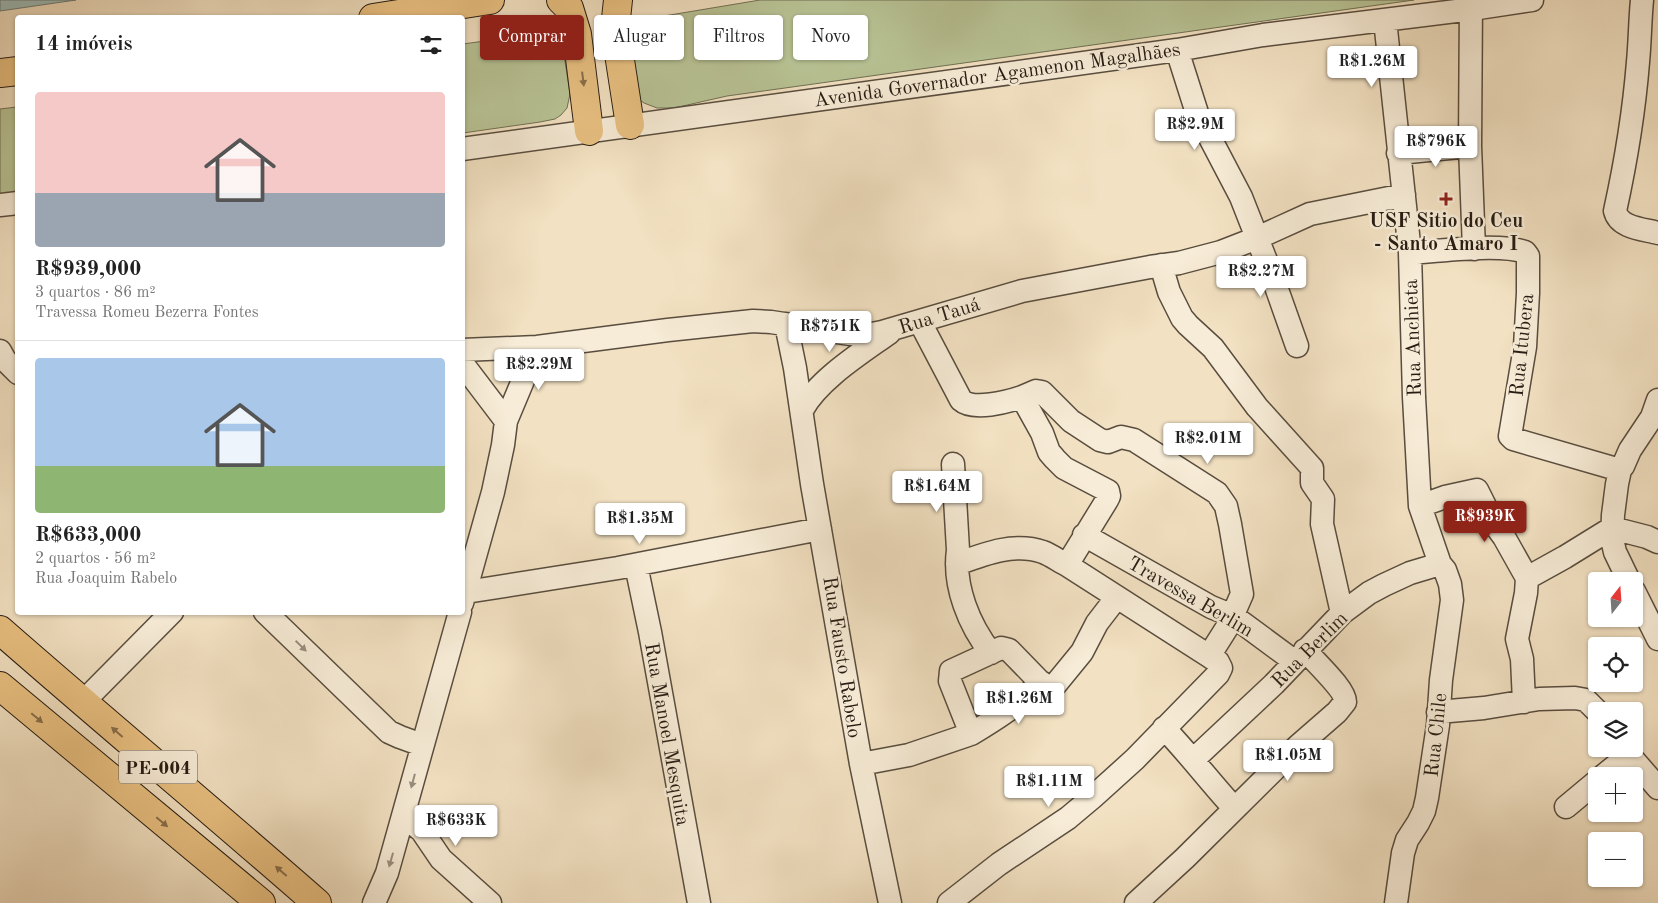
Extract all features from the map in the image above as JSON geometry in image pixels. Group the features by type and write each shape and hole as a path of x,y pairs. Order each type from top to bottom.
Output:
{"main road":[{"path":"392,15 490,0"},
{"path":"561,0 569,8 577,34 589,131"},
{"path":"618,0 615,28 630,125"},
{"path":"0,73 15,71"},
{"name":"PE-004","path":"0,630 82,703 219,817 317,903"},
{"name":"PE-004","path":"0,686 261,903"}],"street":[{"name":"Avenida Governador Agamenon Magalhães","path":"465,149 1178,50 1263,35 1385,20 1472,5 1532,0"},
{"path":"1642,0 1639,60 1632,118 1627,156 1615,211 1616,217 1620,222 1658,233"},
{"path":"1410,254 1474,249 1470,146 1472,5"},
{"name":"Rua Anchieta","path":"1385,20 1410,254 1414,397 1420,506 1440,564"},
{"path":"1178,50 1197,113 1241,197 1274,280 1297,346"},
{"path":"1398,153 1470,146"},
{"name":"Rua Tauá","path":"465,350 537,347 753,321 859,334 875,334 1022,291 1180,263 1257,238 1310,214 1404,195"},
{"path":"0,205 15,203"},
{"name":"Rua Itubera","path":"1474,249 1502,249 1525,252 1528,256 1525,347 1510,431 1512,438 1620,470"},
{"path":"1162,265 1168,292 1182,318 1213,348 1257,407 1312,468 1312,483 1323,499 1322,524 1342,613"},
{"path":"920,322 964,403 978,405 1010,401 1036,391 1042,392 1070,421 1100,440 1108,442 1121,437 1134,440 1217,493 1226,506 1242,588 1241,600 1209,656"},
{"name":"Rua Fausto Rabelo","path":"786,324 861,764 890,903"},
{"path":"802,410 818,388 894,329"},
{"path":"465,596 493,492 506,421 537,347"},
{"path":"465,367 506,421"},
{"path":"1022,397 1042,433 1049,452 1055,459 1064,468 1108,491 1108,500 1084,535 1067,565"},
{"path":"1625,572 1615,552 1612,539 1620,470 1630,450 1656,413"},
{"path":"953,464 958,550 956,564 970,618 980,638 991,653"},
{"path":"1420,506 1454,494 1478,491 1493,522 1504,537 1527,578 1517,639 1522,659 1524,702"},
{"path":"1527,578 1612,528 1647,537 1658,542"},
{"path":"465,603 636,565 820,529"},
{"name":"Travessa Berlim","path":"1084,535 1211,607 1233,616 1299,656 1339,688 1344,695 1345,702 1337,712 1298,746 1234,808"},
{"path":"949,903 998,864 1068,818 1093,798 1135,759 1218,674 1221,666 1209,656 1067,565 1042,552 1032,549 1001,549 956,564"},
{"name":"Rua Berlim","path":"1194,759 1274,684 1342,613 1369,593 1384,585 1410,573 1440,564"},
{"name":"Rua Chile","path":"1396,903 1407,840 1418,824 1427,798 1452,600 1450,584 1445,570 1440,564"},
{"name":"Rua Manoel Mesquita","path":"636,565 699,903"},
{"path":"861,764 909,755 971,734 996,719 1031,692 1046,685 1078,659 1097,623 1117,597"},
{"path":"1643,609 1658,639"},
{"path":"82,703 169,615"},
{"path":"268,615 389,732 400,738 422,745"},
{"path":"374,903 387,873 404,816 422,745 460,615"},
{"path":"971,734 950,676 951,671 955,668 1001,648 1006,648 1046,685"},
{"path":"1438,712 1539,699 1579,698 1588,703"},
{"path":"1136,903 1185,858 1234,808 1210,781 1194,759 1164,728"},
{"path":"1612,767 1621,757"},
{"path":"1630,757 1658,788"},
{"path":"1566,807 1588,789"},
{"path":"404,816 422,831 441,859 490,903"}],"green space":[{"path":"760,0 1414,0 727,96 674,108 657,108 638,99 633,60 684,60 684,15 670,15"},
{"path":"480,42 480,60 565,60 570,94 567,108 561,115 555,119 540,122 465,133 465,44"},
{"path":"15,107 15,196 0,198 0,109"}],"water":[{"path":"0,0 76,0 0,11"}],"place":[{"name":"USF Sitio do Ceu - Santo Amaro I","path":"1446,199"}]}
